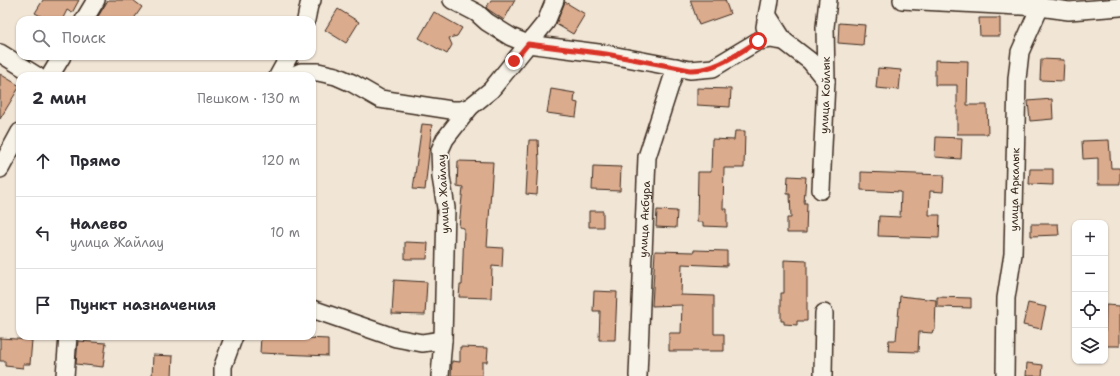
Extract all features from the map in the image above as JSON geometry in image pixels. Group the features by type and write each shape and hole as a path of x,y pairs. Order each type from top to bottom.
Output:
{"street":[{"path":"86,16 96,0"},
{"path":"307,16 309,5 312,0"},
{"path":"452,0 477,13 487,22 511,37 528,44 606,54 676,67 701,70 713,68 758,41 771,39 784,41"},
{"name":"улица Жайлау","path":"440,376 443,340 446,208 441,177 440,150 445,139 470,107 491,90 546,22 555,0"},
{"name":"улица Койлык","path":"821,190 826,82 825,27 828,0"},
{"path":"902,0 1038,4 1069,11 1120,8"},
{"name":"улица Аркалык","path":"1005,376 1006,298 1013,254 1017,79 1020,52 1038,4"},
{"path":"769,8 784,41 810,61 826,82"},
{"path":"758,41 764,30 769,8"},
{"path":"0,53 31,72"},
{"path":"52,72 60,60"},
{"path":"280,72 287,60"},
{"name":"улица Акбура","path":"638,376 647,157 676,67"},
{"path":"301,72 318,72 347,80 380,99 461,110 470,107"},
{"path":"436,107 444,117 446,128 445,139"},
{"path":"0,170 16,140"},
{"path":"316,310 396,338 422,342 443,340"},
{"path":"823,376 824,313"},
{"path":"65,376 68,340"},
{"path":"223,376 223,366 233,340"}],"building":[{"path":"43,0 79,0 72,13 67,10 64,16 41,16 35,13"},
{"path":"108,0 133,0 142,7 136,16 98,16"},
{"path":"491,0 515,0 504,20 486,8"},
{"path":"690,0 725,0 730,14 699,25"},
{"path":"565,2 585,14 573,34 556,24"},
{"path":"338,9 359,22 346,43 325,30"},
{"path":"434,12 462,28 457,36 449,38 452,45 447,54 419,38"},
{"path":"979,18 1000,18 1000,36 980,36"},
{"path":"839,23 865,25 863,45 838,43"},
{"path":"1041,59 1064,60 1063,81 1040,80"},
{"path":"935,60 968,61 967,105 987,105 988,134 957,134 957,85 935,85"},
{"path":"878,68 901,70 899,90 876,88"},
{"path":"0,74 16,84 16,93 0,119"},
{"path":"697,88 731,89 730,107 697,105"},
{"path":"551,89 575,93 574,102 578,103 576,117 547,113"},
{"path":"1052,99 1053,119 1030,121 1028,101"},
{"path":"422,124 432,125 425,190 413,189"},
{"path":"735,131 745,131 744,168 724,168 723,209 727,209 727,227 703,226 703,222 697,222 698,172 711,172 712,139 734,140"},
{"path":"936,137 962,138 961,159 935,157"},
{"path":"529,140 538,140 539,162 537,195 526,194"},
{"path":"1109,140 1111,168 1119,168 1120,184 1098,184 1098,158 1083,159 1082,141"},
{"path":"458,161 493,162 487,247 503,248 502,267 492,266 491,298 459,297 460,285 462,285 464,228 459,227 463,187 457,186"},
{"path":"593,166 621,167 620,191 592,190"},
{"path":"1030,169 1053,169 1053,185 1029,184"},
{"path":"861,172 944,175 943,192 930,191 929,215 940,215 939,238 878,236 879,216 900,217 901,192 861,190"},
{"path":"788,176 806,177 804,203 807,203 806,233 787,233 787,218 791,218 790,194 787,194"},
{"path":"657,210 677,211 676,228 656,227"},
{"path":"589,211 603,211 603,227 589,227"},
{"path":"1031,224 1058,224 1059,235 1031,236"},
{"path":"405,242 428,243 427,259 405,259"},
{"path":"694,250 727,251 727,266 682,264 681,295 714,296 714,334 724,334 724,351 669,351 669,333 681,333 682,305 652,306 655,251 694,252"},
{"path":"784,260 807,261 807,321 797,321 797,325 784,324 784,321 781,321 781,293 784,293"},
{"path":"394,280 427,282 425,315 392,314"},
{"path":"594,291 617,292 615,340 599,340 600,311 593,311"},
{"path":"900,296 936,300 935,330 933,330 932,333 919,332 918,352 888,351 889,340 896,340"},
{"path":"937,297 971,298 971,308 937,307"},
{"path":"1028,303 1046,307 1041,329 1023,325"},
{"path":"1108,305 1120,306 1120,346 1108,346"},
{"path":"0,338 32,340 30,364 23,364 23,368 5,366 5,361 0,361"},
{"path":"328,339 328,356 260,353 261,340"},
{"path":"78,341 106,343 103,367 76,364"},
{"path":"460,347 488,348 487,362 482,362 482,376 451,376 452,361 460,362"},
{"path":"153,355 173,356 172,376 152,376"},
{"path":"1027,363 1043,365 1042,376 1026,376"}],"route":[{"path":"514,61 528,44 606,54 690,70 701,70 713,68 758,41"}]}
